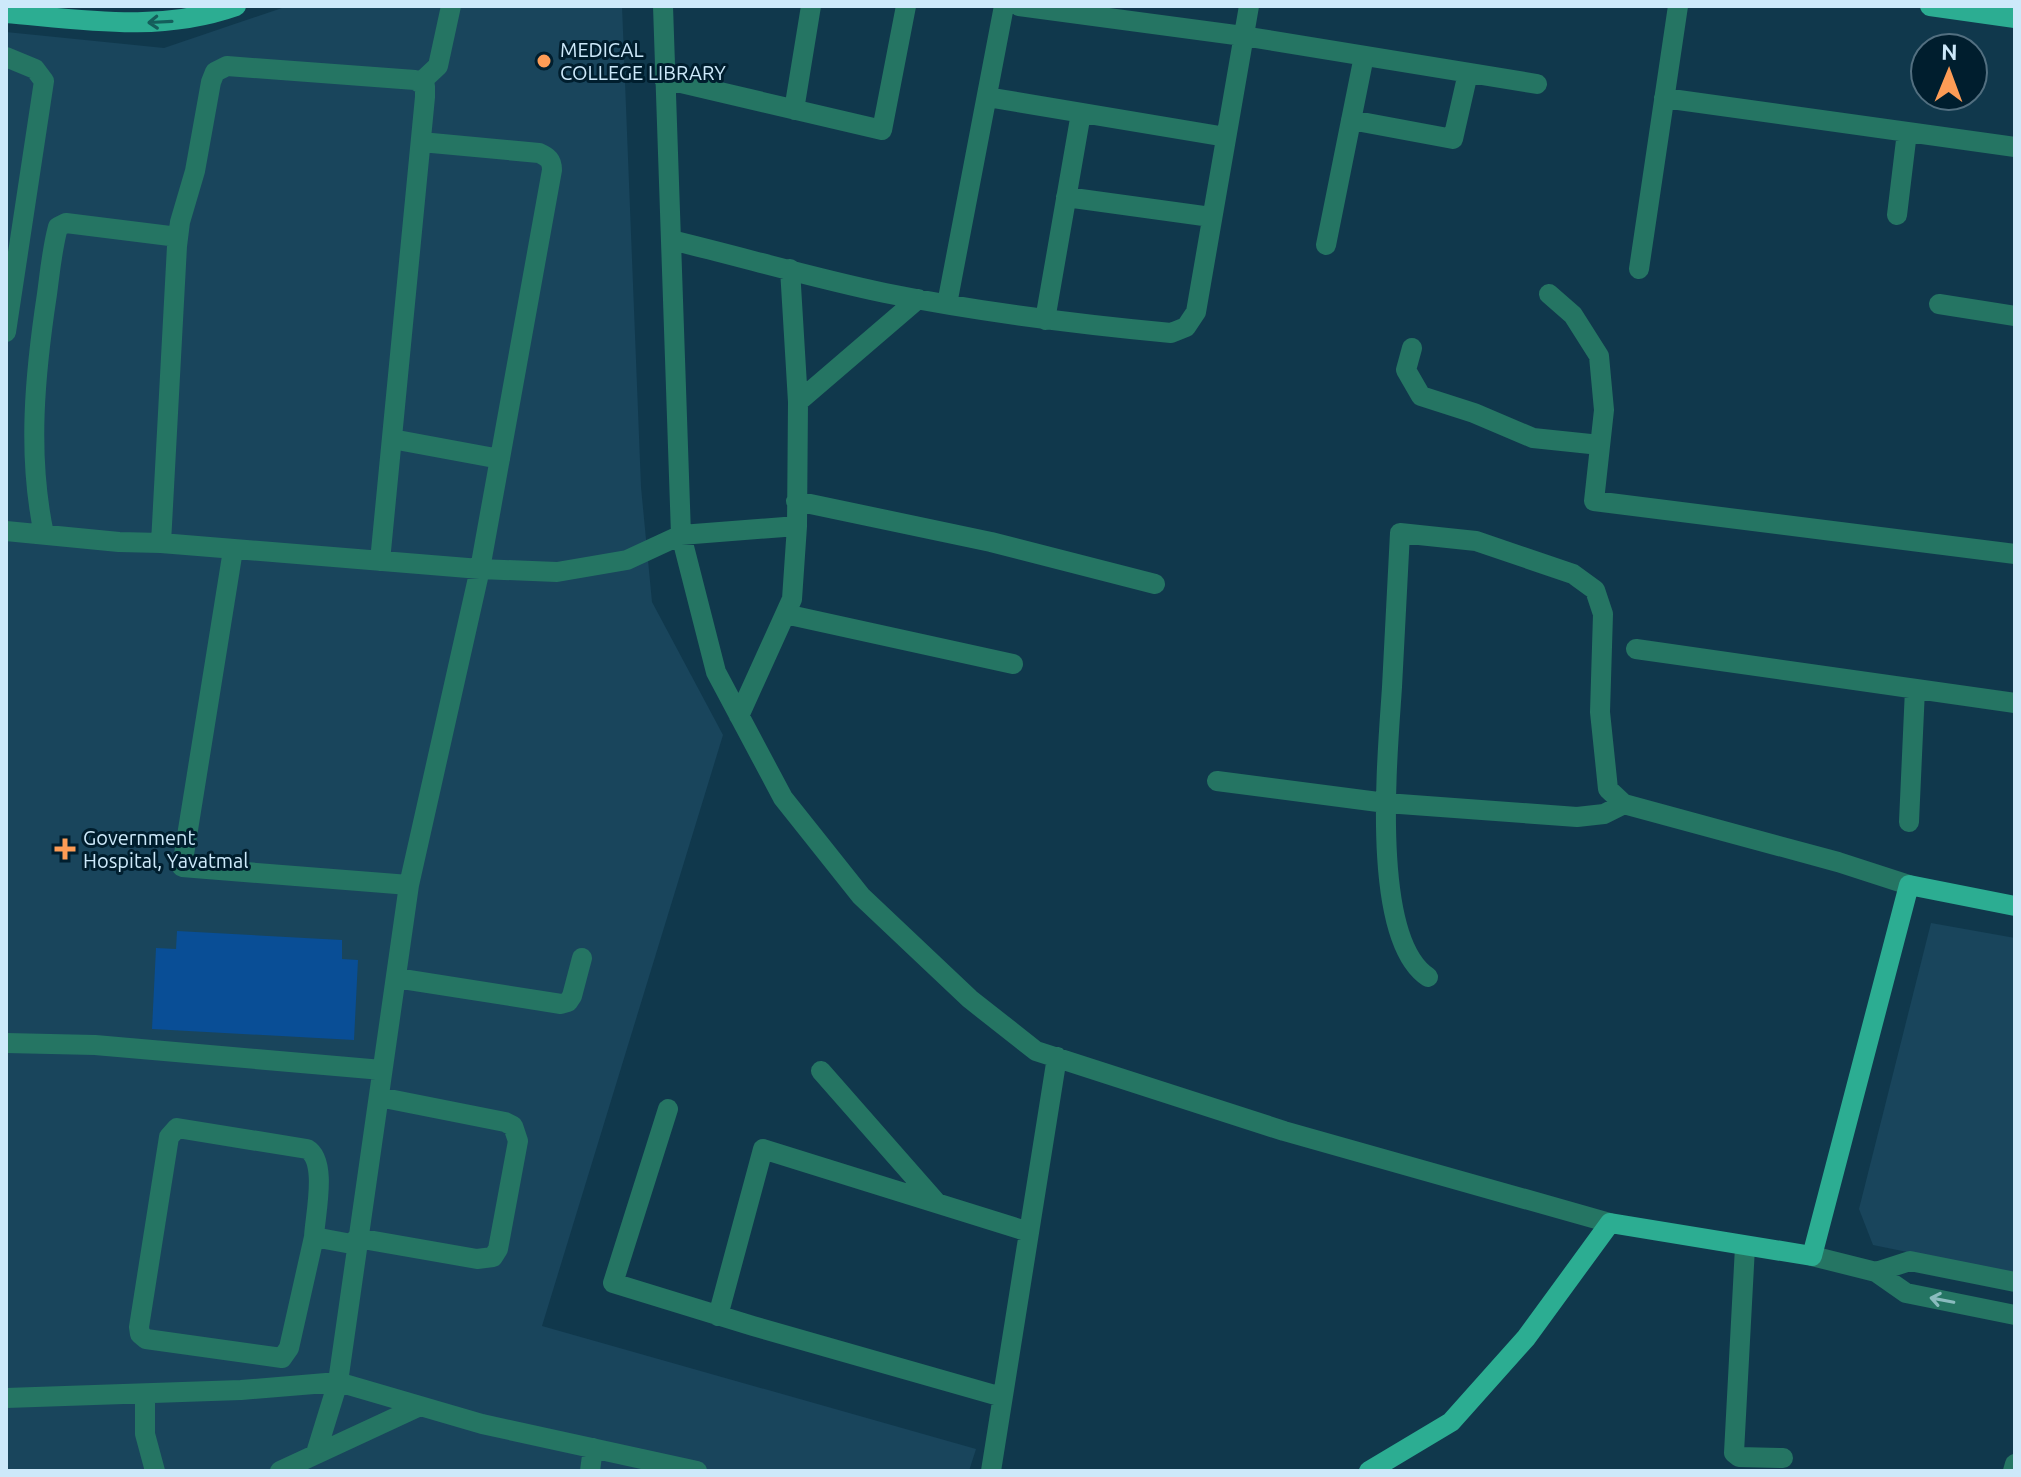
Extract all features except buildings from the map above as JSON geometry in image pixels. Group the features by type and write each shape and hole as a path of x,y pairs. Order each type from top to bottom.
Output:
{"main road":[{"path":"6,13 77,12 162,23 192,19 236,6"},
{"path":"1930,6 2015,18"},
{"path":"1369,1471 1451,1422 1526,1338 1610,1223 1812,1256 1909,885 2015,906"}],"street":[{"path":"421,82 438,66 451,6"},
{"path":"663,6 681,535 716,672 783,798 861,896 970,999 1036,1051 1284,1131 1610,1223"},
{"path":"794,110 811,6"},
{"path":"664,79 882,130 906,6"},
{"path":"947,304 1004,6"},
{"path":"1019,6 1243,36 1537,84"},
{"path":"671,240 947,304 1045,320 1171,333 1186,327 1196,312 1249,6"},
{"path":"1639,269 1678,6"},
{"path":"1326,245 1364,56"},
{"path":"6,57 35,69 44,81 6,332"},
{"path":"161,543 178,237 195,171 211,82 215,72 227,66 421,82 425,86 380,561"},
{"path":"1351,120 1453,139 1468,73"},
{"path":"987,97 1226,137"},
{"path":"1664,98 2015,147"},
{"path":"1045,320 1081,113"},
{"path":"1897,215 1907,132"},
{"path":"316,1453 338,1382 409,885 480,569 552,163 539,153 421,142"},
{"path":"1066,197 1211,217"},
{"path":"44,534 36,497 33,455 42,328 58,227 66,223 178,237"},
{"path":"739,716 792,599 797,526 798,402 790,269"},
{"path":"1549,294 1573,315 1599,356 1604,410 1594,501 2015,554"},
{"path":"798,402 918,299"},
{"path":"1939,304 2015,316"},
{"path":"1412,348 1406,370 1421,396 1474,413 1533,438 1600,445"},
{"path":"392,439 500,459"},
{"path":"796,501 991,542 1155,584"},
{"path":"6,531 480,569 557,572 627,560 681,535 797,526"},
{"path":"1428,977 1417,970 1408,954 1396,917 1388,871 1386,803 1400,533 1476,541 1573,574 1595,590 1603,614 1600,712 1608,789 1624,804 1838,862 1909,885"},
{"path":"233,550 182,867 409,885"},
{"path":"785,614 1013,664"},
{"path":"1636,649 2015,703"},
{"path":"1909,822 1915,689"},
{"path":"1217,781 1386,803 1577,817 1604,814 1624,804"},
{"path":"396,978 561,1004 568,1002 572,996 582,958"},
{"path":"6,1043 95,1045 382,1070"},
{"path":"991,1471 1057,1057"},
{"path":"821,1071 937,1203"},
{"path":"314,1237 477,1259 493,1257 498,1249 518,1141 513,1126 379,1097"},
{"path":"668,1109 613,1283 1002,1397"},
{"path":"177,1128 307,1149 314,1153 319,1166 314,1237 286,1355 274,1358 260,1356 146,1339 140,1334 169,1137 177,1128"},
{"path":"718,1316 763,1149 1029,1232"},
{"path":"1745,1247 1734,1453 1739,1457 1783,1458"},
{"path":"1812,1256 1876,1272 1906,1293 2015,1315"},
{"path":"1876,1272 1910,1261 2015,1282"},
{"path":"6,1398 145,1394 338,1382 482,1424 697,1471"},
{"path":"145,1394 145,1434 155,1471"},
{"path":"280,1471 418,1407"},
{"path":"590,1471 593,1448"},
{"path":"2013,1471 2015,1464"}],"shaded area":[{"path":"288,6 622,6 641,487 652,602 723,735 542,1326 976,1449 969,1471 6,1471 6,32 164,48"},
{"path":"1931,923 2015,938 2015,1274 1873,1245 1859,1209"}],"place":[{"name":"MEDICAL COLLEGE LIBRARY","path":"544,61"},
{"name":"Government Hospital, Yavatmal","path":"65,849"}]}
